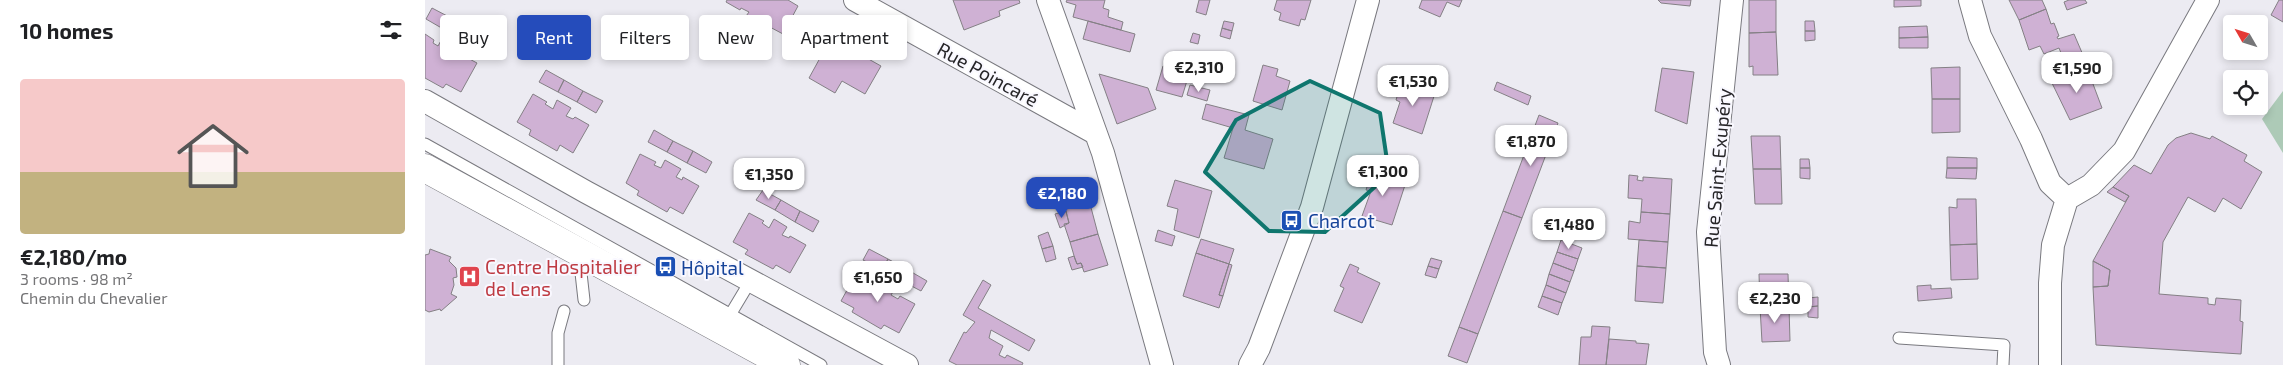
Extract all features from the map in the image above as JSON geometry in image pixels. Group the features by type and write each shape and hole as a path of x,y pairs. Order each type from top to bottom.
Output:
{"main road":[{"path":"425,168 579,251 726,321 786,365"}],"street":[{"name":"Rue Poincaré","path":"855,0 1095,134"},
{"path":"1048,0 1103,153 1162,365"},
{"path":"1250,365 1259,348 1312,207 1368,0"},
{"name":"Rue Saint-Exupéry","path":"1719,365 1715,352 1708,232 1732,0"},
{"path":"1970,0 1980,36 2031,139 2050,183 2067,199"},
{"path":"2051,365 2050,283 2053,245 2067,199 2091,186 2124,151 2208,0"},
{"path":"425,101 586,192 907,365"}],"lane":[{"path":"425,144 726,321 821,365"},
{"path":"579,251 584,300"},
{"path":"726,321 751,280"},
{"path":"558,365 558,333 564,312"},
{"path":"1899,338 2004,345 2003,365"}],"highlighted area":[{"path":"1310,81 1380,113 1389,174 1325,232 1269,231 1205,172 1236,120"}],"green space":[{"path":"2283,91 2283,153 2262,119 2265,115 2268,115 2268,111"}],"building":[{"path":"727,0 788,0 798,6 793,15 782,15 782,33 772,28 772,15 747,15 749,12 741,8 740,10 726,2"},
{"path":"953,0 1019,0 1020,3 999,11 1000,16 964,30"},
{"path":"1067,0 1105,0 1103,8 1109,10 1108,17 1123,22 1121,30 1073,17 1076,5 1066,2"},
{"path":"1199,0 1210,0 1206,15 1196,12"},
{"path":"1277,0 1311,0 1305,20 1301,19 1299,26 1279,20 1281,13 1274,10"},
{"path":"1422,0 1462,0 1459,7 1447,2 1440,17 1419,8"},
{"path":"1658,0 1691,0 1690,6 1661,3"},
{"path":"1749,0 1776,0 1776,32 1749,33"},
{"path":"1894,0 1921,0 1921,6 1894,7"},
{"path":"2009,0 2042,0 2046,9 2019,20"},
{"path":"2069,0 2085,0 2087,3 2067,10 2064,2"},
{"path":"2279,0 2283,0 2283,22 2271,15"},
{"path":"432,8 445,15 440,15 440,27 426,19"},
{"path":"2046,9 2051,24 2054,23 2059,36 2057,37 2058,39 2074,34 2083,55 2065,63 2059,48 2044,54 2040,46 2029,50 2019,20"},
{"path":"1088,21 1135,34 1130,52 1083,39"},
{"path":"1224,21 1234,23 1232,31 1222,28"},
{"path":"1805,21 1814,21 1815,31 1805,31"},
{"path":"1927,26 1928,37 1899,38 1899,27"},
{"path":"1222,28 1232,31 1230,39 1220,36"},
{"path":"1805,31 1815,31 1815,40 1805,41"},
{"path":"1776,32 1778,75 1753,75 1753,66 1749,67 1749,33"},
{"path":"1193,33 1200,35 1198,44 1190,42"},
{"path":"425,34 434,40 433,43 438,46 440,42 440,60 471,60 477,63 461,92 446,84 443,88 425,78"},
{"path":"1928,37 1928,48 1899,48 1899,38"},
{"path":"819,60 870,60 881,66 865,94 842,81 835,93 809,78"},
{"path":"1263,65 1278,69 1276,76 1290,81 1282,110 1253,101"},
{"path":"1163,66 1189,74 1182,97 1156,90"},
{"path":"1960,67 1960,99 1932,99 1931,68"},
{"path":"1662,68 1694,72 1687,124 1655,111"},
{"path":"2087,68 2102,108 2070,120 2051,81"},
{"path":"546,70 564,80 558,92 539,82"},
{"path":"1099,74 1148,88 1156,109 1117,124"},
{"path":"1403,77 1412,81 1411,85 1435,93 1422,134 1393,123 1400,102 1396,100"},
{"path":"564,80 583,91 577,102 558,92"},
{"path":"1497,82 1531,96 1528,105 1494,90"},
{"path":"1190,85 1210,90 1207,101 1187,95"},
{"path":"583,91 603,101 596,113 577,102"},
{"path":"533,94 547,102 545,104 553,109 557,100 571,108 566,116 573,119 575,117 589,125 573,153 560,145 557,151 529,135 531,130 517,122"},
{"path":"1932,99 1960,99 1960,132 1932,133"},
{"path":"1206,104 1249,115 1245,130 1273,139 1264,169 1224,158 1233,128 1202,119"},
{"path":"1539,115 1558,123 1522,218 1503,211"},
{"path":"654,130 673,141 667,152 648,142"},
{"path":"2191,133 2210,139 2212,136 2247,155 2244,161 2262,172 2241,209 2223,198 2215,212 2188,197 2163,242 2159,294 2208,298 2208,304 2215,305 2216,298 2241,300 2240,321 2243,322 2241,354 2096,345 2093,287 2108,286 2110,270 2093,261 2129,196 2113,187 2134,165 2151,174 2168,145 2176,138"},
{"path":"1751,136 1780,136 1781,169 1753,169"},
{"path":"673,141 693,151 687,163 667,152"},
{"path":"693,151 712,162 706,173 687,163"},
{"path":"640,154 656,162 654,165 661,168 665,160 681,169 676,177 682,180 683,177 699,186 683,214 670,207 667,212 637,195 639,191 626,183"},
{"path":"1947,157 1977,158 1977,168 1947,168"},
{"path":"1800,159 1809,159 1810,168 1800,168"},
{"path":"1373,167 1383,170 1381,174 1406,182 1392,225 1362,216 1371,191 1366,190"},
{"path":"1800,168 1810,168 1810,179 1800,178"},
{"path":"1947,168 1977,168 1976,179 1946,178"},
{"path":"1753,169 1781,169 1782,204 1755,204"},
{"path":"1629,175 1638,176 1637,180 1643,181 1643,177 1672,179 1670,214 1641,212 1642,199 1628,198"},
{"path":"1175,180 1212,191 1199,238 1174,230 1178,209 1167,206"},
{"path":"2113,187 2129,196 2125,202 2107,192"},
{"path":"763,190 781,200 775,210 756,200"},
{"path":"1957,199 1976,199 1977,244 1950,245 1949,207 1957,208"},
{"path":"781,200 800,211 795,222 775,210"},
{"path":"1089,200 1098,234 1070,242 1064,224 1069,223 1065,208"},
{"path":"800,211 819,221 813,232 795,222"},
{"path":"1066,211 1069,223 1060,228 1055,214"},
{"path":"1503,211 1522,218 1478,334 1459,327"},
{"path":"1641,212 1670,214 1668,242 1628,239 1629,221 1640,223"},
{"path":"749,213 764,221 762,223 769,228 774,219 787,227 782,235 789,238 790,236 806,245 790,273 776,265 773,269 745,254 748,250 733,242"},
{"path":"1158,230 1175,236 1172,246 1155,241"},
{"path":"1048,232 1053,246 1042,249 1038,236"},
{"path":"1098,234 1108,265 1084,272 1081,263 1077,264 1070,242"},
{"path":"1201,239 1234,249 1229,264 1196,253"},
{"path":"1561,240 1582,248 1578,259 1557,252"},
{"path":"1639,240 1668,242 1666,268 1637,266"},
{"path":"1977,244 1978,279 1951,280 1950,245"},
{"path":"1053,246 1056,259 1046,262 1042,249"},
{"path":"430,249 451,257 449,261 456,268 457,277 453,278 454,285 451,294 457,297 441,311 440,309 429,312 425,310 425,255 429,254"},
{"path":"869,249 888,259 882,270 863,260"},
{"path":"1557,252 1578,259 1574,271 1553,263"},
{"path":"1196,253 1229,264 1219,295 1223,296 1219,308 1183,296"},
{"path":"1074,256 1077,264 1081,263 1083,267 1072,270 1068,258"},
{"path":"1431,258 1442,261 1439,269 1428,266"},
{"path":"888,259 908,270 902,281 882,270"},
{"path":"2093,261 2110,270 2108,286 2093,287"},
{"path":"1553,263 1574,271 1570,282 1549,274"},
{"path":"1229,264 1232,265 1223,296 1219,295"},
{"path":"1350,264 1359,268 1357,272 1380,283 1362,323 1334,311 1344,288 1340,286"},
{"path":"1428,266 1439,269 1436,278 1425,275"},
{"path":"1637,266 1666,268 1663,303 1635,301"},
{"path":"908,270 927,281 921,291 902,281"},
{"path":"857,272 872,281 871,283 876,286 881,278 896,287 891,295 898,299 900,296 915,304 899,333 884,325 881,329 852,312 854,308 841,301"},
{"path":"1549,274 1570,282 1566,293 1546,285"},
{"path":"1759,274 1788,274 1789,307 1760,307"},
{"path":"983,280 991,285 978,308 1035,340 1029,351 991,330 989,338 1003,346 999,355 1005,358 1007,355 1023,363 1022,365 957,365 949,361 964,332 966,333 975,322 963,315"},
{"path":"1546,285 1566,293 1562,303 1542,296"},
{"path":"1931,285 1931,289 1951,288 1952,298 1918,301 1917,286"},
{"path":"1542,296 1562,303 1558,315 1538,307"},
{"path":"1818,297 1818,306 1808,307 1808,298"},
{"path":"1818,306 1818,318 1808,317 1808,307"},
{"path":"1760,307 1789,307 1790,341 1762,342"},
{"path":"1592,326 1610,327 1606,365 1579,365 1581,337 1591,337"},
{"path":"1459,327 1478,334 1467,363 1448,356"},
{"path":"1609,339 1649,344 1646,365 1606,365"}],"place":[{"name":"Charcot","path":"1292,220"},
{"name":"Hôpital","path":"665,267"},
{"name":"Centre Hospitalier de Lens","path":"469,277"}]}
